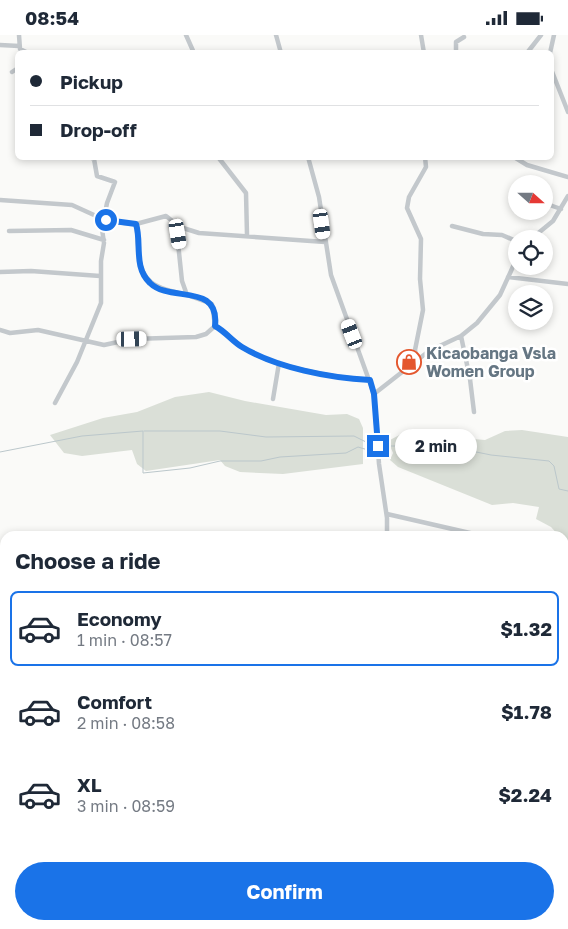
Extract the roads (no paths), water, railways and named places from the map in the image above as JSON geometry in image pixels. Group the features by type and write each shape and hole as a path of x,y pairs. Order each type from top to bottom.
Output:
{"street":[{"path":"0,45 20,49 19,35"},
{"path":"186,35 193,50"},
{"path":"276,35 280,50"},
{"path":"421,35 424,50"},
{"path":"530,50 541,35"},
{"path":"551,50 554,35"},
{"path":"456,50 456,42 464,37"},
{"path":"554,77 568,112"},
{"path":"55,403 86,341 102,300 100,276 104,240 102,229 106,220 107,203 115,182 97,176 94,160"},
{"path":"220,160 246,193 247,235"},
{"path":"309,160 319,197 331,275 374,394 379,464 387,514 387,531"},
{"path":"417,361 414,350 423,310 420,279 422,239 407,208 409,197 426,167 425,160"},
{"path":"518,160 526,165 568,177"},
{"path":"542,230 553,221 568,196"},
{"path":"0,199 72,205 106,220 136,224 166,216 176,223 199,233 325,242"},
{"path":"553,206 561,209"},
{"path":"176,223 183,283 187,295"},
{"path":"136,224 138,255 141,267 149,283 160,289 187,295 212,304 215,326 242,347 278,363 340,377 370,380"},
{"path":"452,226 483,234 502,235 508,238"},
{"path":"9,231 71,230 104,240"},
{"path":"0,273 31,271 100,276"},
{"path":"374,394 429,351 461,336 492,307 508,277 568,284"},
{"path":"0,330 10,333 38,330 104,345 132,339 191,338 206,334 215,326"},
{"path":"461,336 470,379 474,412"},
{"path":"273,399 278,363"},
{"path":"387,514 461,531"}],"waterway":[{"path":"0,452 82,436 143,431 143,473 190,468 220,461 261,461 280,457 346,453 358,447 368,450 376,447"},
{"path":"144,431 220,431 266,437 354,436 376,447"},
{"path":"380,446 396,446 413,439 491,455 549,461 554,466 559,489 568,491"}],"place":[{"name":"Kicaobanga Vsla Women Group","path":"409,362"}]}
